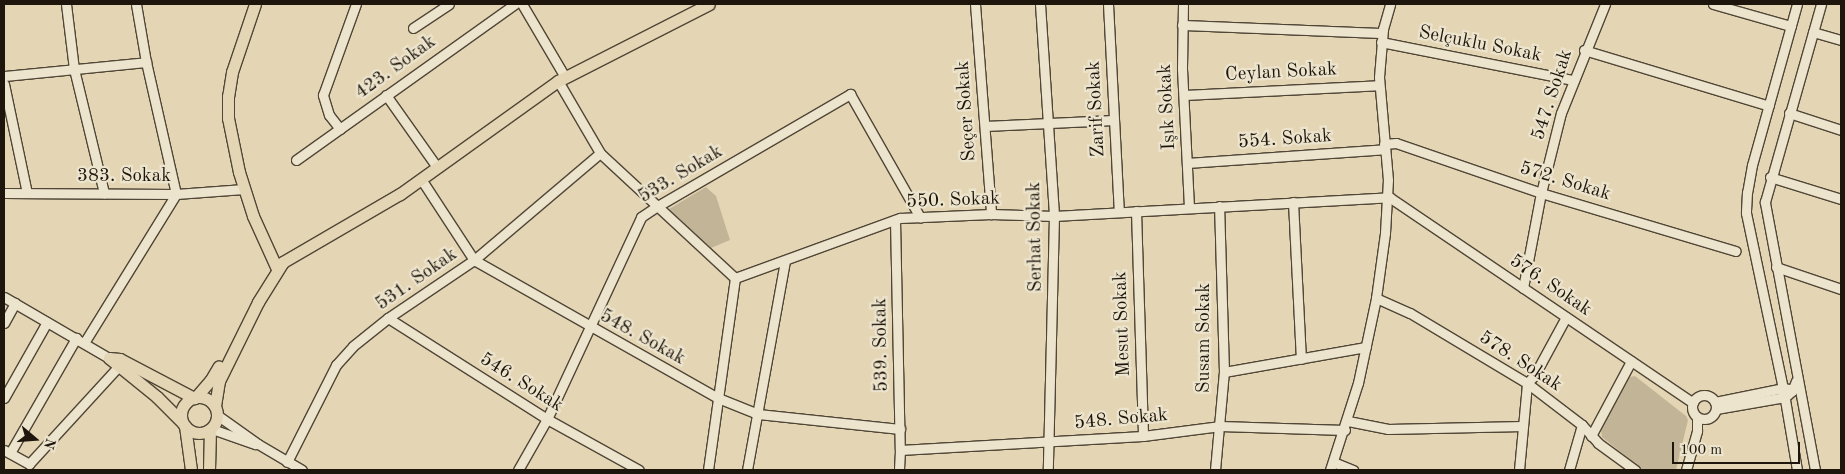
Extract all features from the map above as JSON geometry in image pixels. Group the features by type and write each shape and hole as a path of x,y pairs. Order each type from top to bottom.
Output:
{"main road":[{"path":"255,4 232,72 228,96 228,118 232,144 244,189 253,216 278,269"},
{"path":"191,470 182,409 210,381 242,332 283,262 388,202 561,79 709,4"},
{"path":"210,470 211,430 216,410 219,381 242,332"},
{"path":"110,358 120,359 194,398 206,399 216,410"},
{"path":"110,358 118,367 143,384 197,434 211,430"}],"street":[{"path":"66,4 74,69 104,194"},
{"path":"118,367 29,464 7,452 176,194 146,62 136,4"},
{"path":"340,129 329,115 323,95 356,4"},
{"path":"413,28 449,4"},
{"name":"423. Sokak","path":"296,160 515,4"},
{"path":"522,4 600,153 656,207 736,278 708,470"},
{"path":"975,5 986,4"},
{"name":"Serhat Sokak","path":"1040,4 1054,216 1048,470"},
{"name":"Zarif Sokak","path":"1108,4 1118,212"},
{"name":"Işık Sokak","path":"1183,4 1184,94 1189,208"},
{"path":"1354,470 1332,466 1346,426 1366,347 1376,298 1389,197 1379,85 1382,38 1390,4"},
{"name":"547. Sokak","path":"1523,288 1541,193 1561,113 1584,50 1605,4"},
{"path":"1713,4 1791,26"},
{"path":"1797,4 1752,165 1747,192 1746,213 1786,392 1797,470"},
{"path":"1815,470 1796,380 1765,202 1770,177 1821,4"},
{"name":"Seçer Sokak","path":"975,5 991,214"},
{"name":"Selçuklu Sokak","path":"1182,24 1382,38 1573,80"},
{"path":"1813,32 1841,40"},
{"path":"1584,50 1769,106"},
{"path":"4,76 146,62"},
{"path":"4,84 27,193"},
{"name":"Ceylan Sokak","path":"1184,94 1379,85"},
{"name":"533. Sokak","path":"518,470 547,420 641,217 656,207 850,94 920,217"},
{"path":"386,95 437,167"},
{"path":"1789,113 1841,130"},
{"path":"984,126 1114,120"},
{"name":"572. Sokak","path":"1385,146 1396,143 1541,193 1736,251"},
{"name":"554. Sokak","path":"1187,163 1385,146"},
{"name":"531. Sokak","path":"287,462 336,365 353,346 388,318 474,260 600,153"},
{"path":"1770,177 1841,200"},
{"name":"548. Sokak","path":"421,179 474,260 591,328 718,398 758,414 900,429"},
{"name":"383. Sokak","path":"4,193 176,194 244,189"},
{"name":"550. Sokak","path":"736,278 895,220 991,214 1054,216 1389,197"},
{"name":"576. Sokak","path":"1389,197 1693,403"},
{"path":"1292,202 1300,359"},
{"name":"Susam Sokak","path":"1215,470 1224,372 1219,206"},
{"name":"Mesut Sokak","path":"1136,211 1143,436"},
{"name":"539. Sokak","path":"895,220 900,429 899,470"},
{"path":"747,470 785,260"},
{"path":"1776,266 1841,289"},
{"path":"4,297 110,358"},
{"name":"578. Sokak","path":"1376,298 1410,313 1527,383 1582,425 1591,436 1635,470"},
{"path":"4,323 15,303"},
{"path":"1519,470 1527,383 1534,376 1566,317"},
{"name":"546. Sokak","path":"388,318 547,420 639,470"},
{"path":"4,398 47,322"},
{"path":"1224,372 1366,347"},
{"path":"1591,436 1631,360"},
{"path":"1786,392 1796,380"},
{"path":"1715,406 1786,392 1800,399"},
{"path":"1702,396 1709,396 1715,406 1712,416 1702,418 1693,410 1693,403 1702,396"},
{"path":"216,410 258,444 302,470"},
{"path":"1686,470 1702,418"},
{"path":"1569,470 1582,425"},
{"name":"548. Sokak","path":"900,450 1143,436 1220,426 1346,426 1388,429 1523,426"},
{"path":"211,430 258,444"}],"shaded area":[{"path":"706,187 716,196 730,240 711,248 669,209"},
{"path":"1635,376 1686,416 1688,420 1676,470 1643,470 1602,437 1601,430 1625,381"}]}
